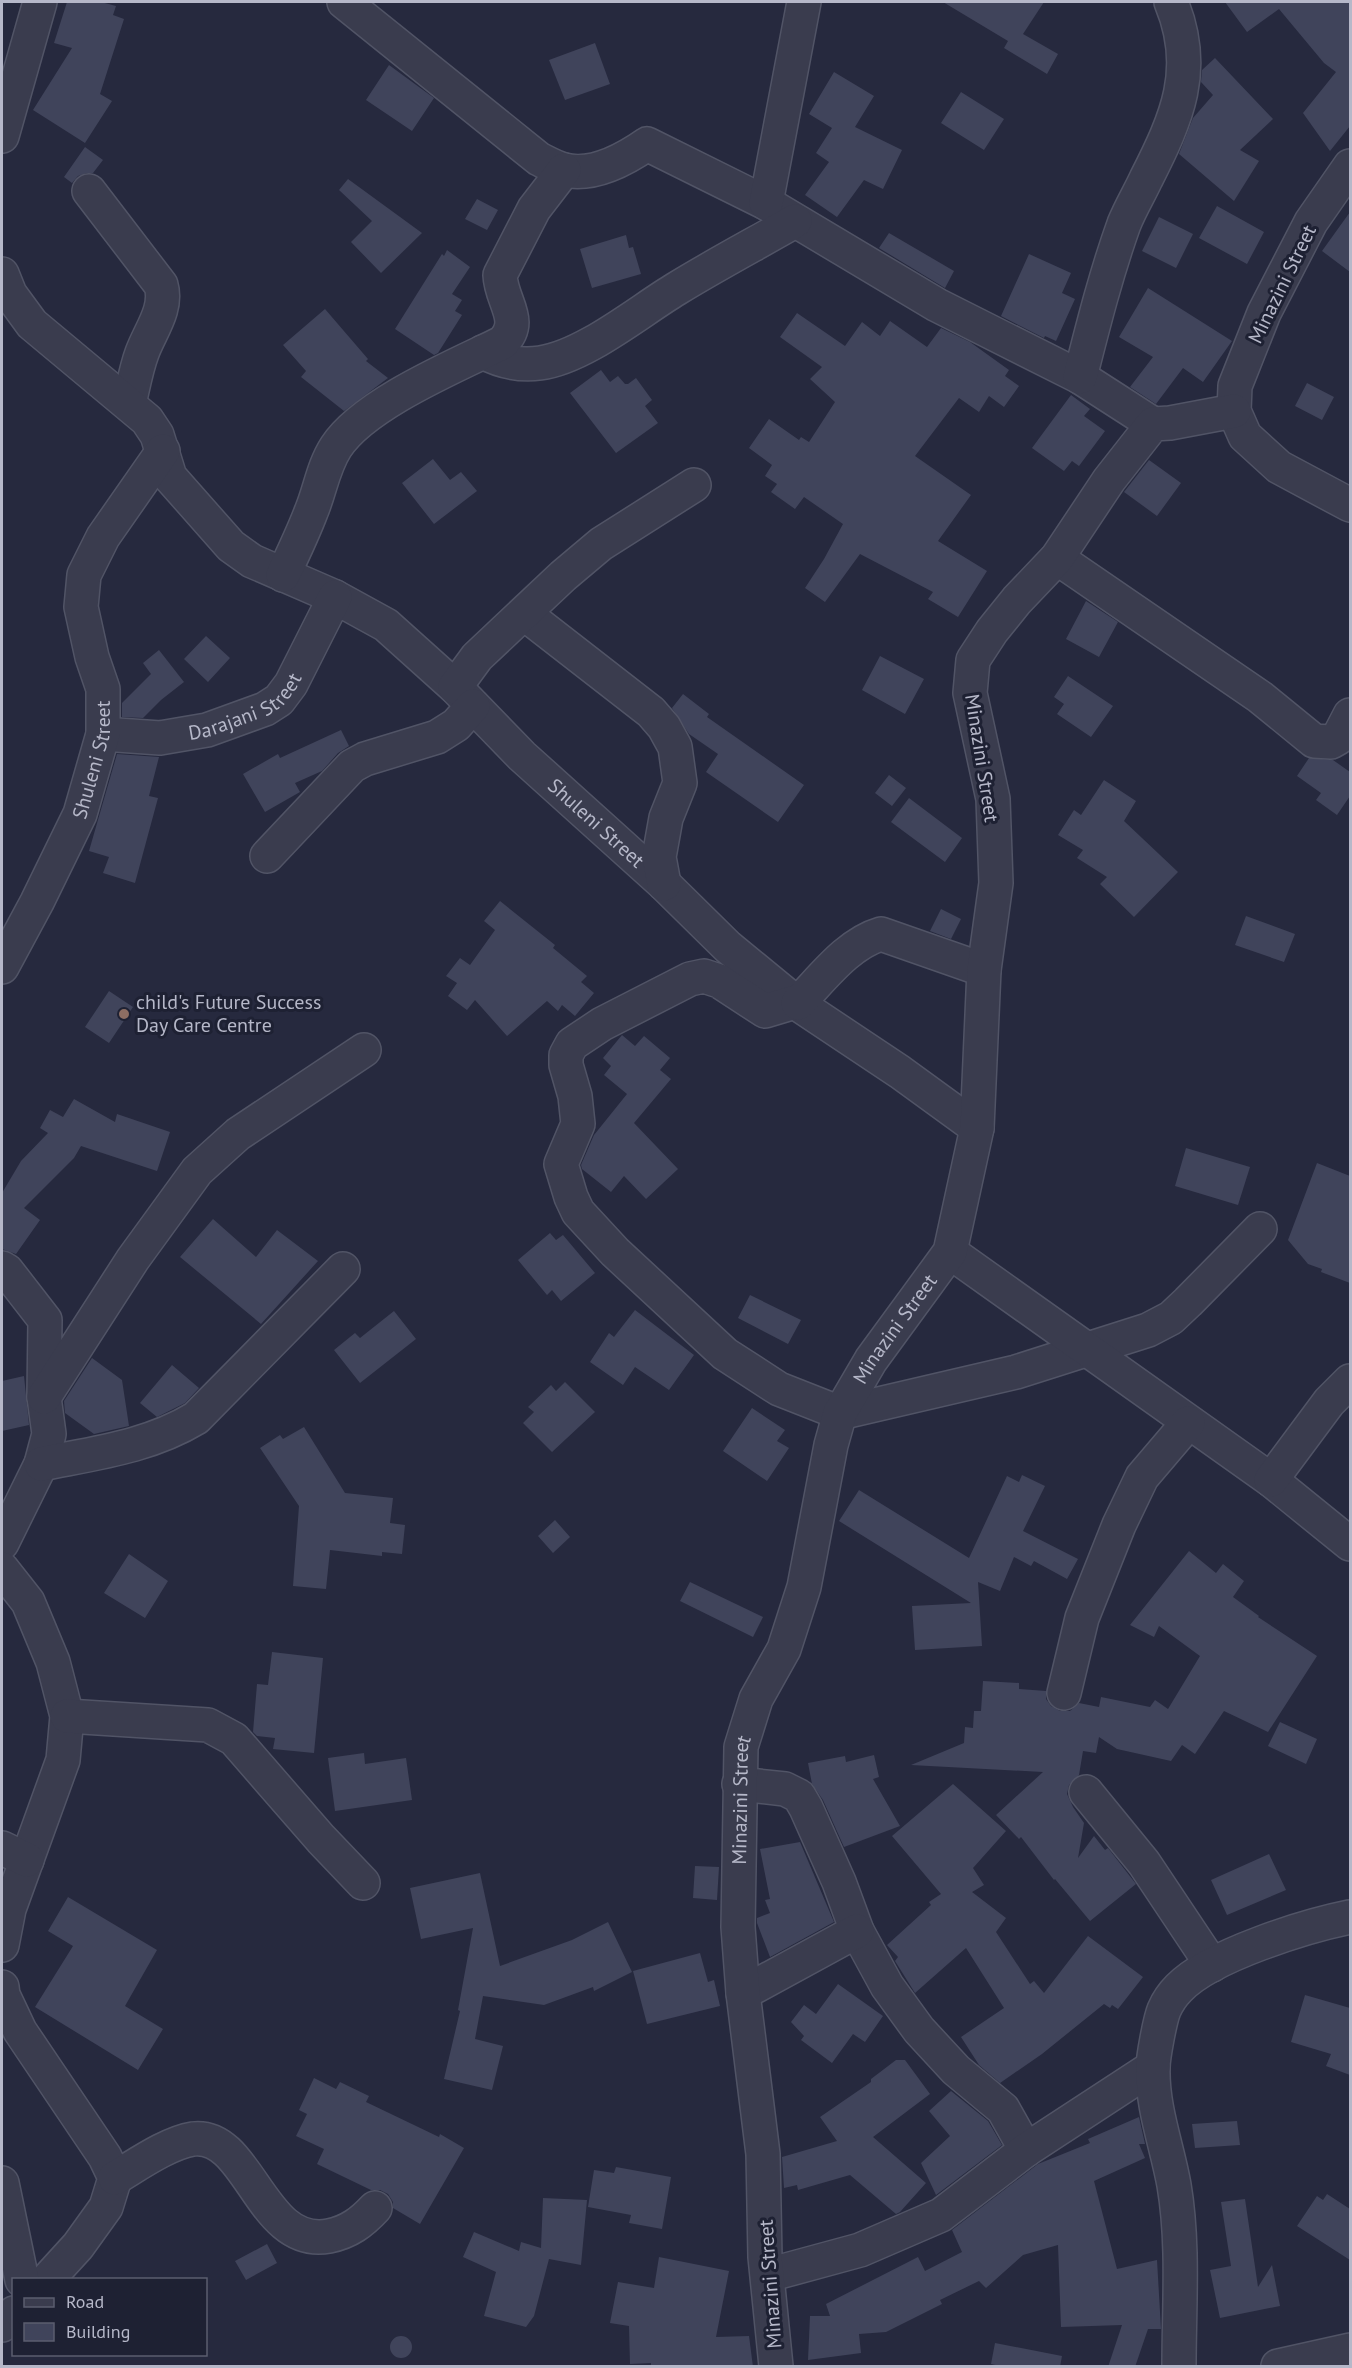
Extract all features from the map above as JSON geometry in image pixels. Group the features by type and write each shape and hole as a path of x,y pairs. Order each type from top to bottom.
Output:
{"street":[{"path":"2,136 40,2"},
{"path":"344,2 539,159 564,170 588,172 630,156 647,144 766,203 937,304 1080,377 1153,424 1234,411 1245,436 1279,467 1350,506"},
{"path":"766,203 804,2"},
{"path":"1080,377 1108,270 1126,221 1164,143 1180,101 1185,61 1179,21 1171,2"},
{"name":"Minazini Street","path":"1234,411 1235,386 1264,313 1311,222 1350,166"},
{"path":"283,575 312,511 327,465 335,448 347,432 396,398 502,343 510,335 514,324 500,286 500,275 534,209 564,170"},
{"path":"89,191 161,285 164,295 162,306 141,354 129,404"},
{"path":"483,352 518,365 542,363 568,356 641,314 674,290 795,221"},
{"name":"Shuleni Street","path":"2,274 10,294 32,324 147,420 157,435 170,477 231,546 252,561 335,597 386,625 464,697 522,756 664,884 728,947 796,1003 900,1072 977,1128"},
{"name":"Minazini Street","path":"776,2367 765,2257 763,2154 743,1993 738,1927 741,1747 756,1699 784,1649 804,1587 831,1445 840,1413 871,1360 950,1252 977,1128 984,969 996,883 993,799 970,693 973,660 992,631 1017,600 1057,558 1109,480 1153,424"},
{"name":"Shuleni Street","path":"2,967 80,814 103,734 103,689 92,657 81,607 84,575 103,537 163,451"},
{"path":"267,856 352,766 365,759 437,737 456,725 477,657 563,576 601,544 694,485"},
{"path":"1057,558 1260,696 1314,741 1331,742 1338,738 1350,715"},
{"name":"Darajani Street","path":"103,734 160,738 207,730 265,710 279,700 291,684 335,597"},
{"path":"525,614 651,712 664,727 675,747 680,783 666,818 658,857 664,884"},
{"path":"984,969 881,934 867,938 849,952 796,1003 765,1011 719,981 704,976 690,979 602,1024 572,1044 566,1055 566,1065 575,1096 578,1124 561,1164 578,1212 615,1252 725,1354 778,1389 840,1413 1016,1372 1148,1330 1171,1318 1260,1228"},
{"path":"44,1397 133,1259 197,1171 238,1134 364,1050"},
{"path":"950,1252 1271,1480 1350,1544"},
{"path":"2,1268 7,1271 45,1320 44,1397 49,1434 40,1464 2,1543"},
{"path":"40,1464 144,1443 172,1432 196,1418 344,1269"},
{"path":"1271,1480 1329,1402 1350,1381"},
{"path":"1064,1692 1082,1618 1119,1526 1142,1477 1188,1423"},
{"path":"2,1569 28,1602 53,1662 67,1716 63,1760 14,1854 9,1909 2,1945"},
{"path":"67,1716 208,1725 234,1738 321,1839 363,1883"},
{"path":"739,1784 785,1789 799,1796 839,1882 857,1931 887,1986 919,2030 956,2070 1003,2109 1026,2150"},
{"path":"1086,1792 1144,1863 1212,1965"},
{"path":"1179,2367 1178,2229 1174,2185 1156,2106 1153,2067 1164,2010 1180,1988 1212,1965 1278,1937 1320,1923 1350,1917"},
{"path":"743,1993 857,1931"},
{"path":"2,1994 20,2031 105,2157 115,2178 106,2207 78,2246 49,2278"},
{"path":"768,2275 860,2250 941,2215 1026,2150 1153,2067"},
{"path":"115,2178 175,2145 194,2139 208,2141 223,2149 290,2230 318,2238 342,2233 363,2220 375,2208"},
{"path":"2,2183 22,2278"},
{"path":"1278,2367 1350,2350"}],"building":[{"path":"67,2 101,2 116,6 113,15 124,19 100,94 112,101 85,143 33,110 72,48 54,43"},
{"path":"943,2 1044,2 1023,34 1058,54 1047,74 1004,48 1008,41"},
{"path":"1225,2 1350,2 1350,126 1330,151 1303,113 1336,72 1324,63 1279,9 1247,32"},
{"path":"595,43 610,84 565,100 549,60"},
{"path":"1215,58 1273,119 1240,150 1259,161 1234,201 1179,154 1193,118 1213,95 1201,82 1202,70"},
{"path":"389,65 434,98 412,131 366,100"},
{"path":"834,72 874,96 855,127 902,150 883,189 864,180 837,217 805,195 829,162 816,153 832,128 809,114"},
{"path":"961,92 1004,119 984,150 941,123"},
{"path":"85,147 103,160 93,173 78,176 72,183 64,177"},
{"path":"348,179 422,233 381,273 351,242 372,221 339,190"},
{"path":"477,199 498,210 487,230 465,219"},
{"path":"1217,206 1264,232 1247,264 1199,238"},
{"path":"1350,212 1350,272 1322,251"},
{"path":"1159,217 1193,234 1176,268 1142,251"},
{"path":"889,233 954,271 945,288 879,248"},
{"path":"626,235 629,248 633,247 641,274 592,288 580,249"},
{"path":"447,250 470,267 452,294 462,300 455,311 462,315 438,353 434,355 395,329 442,254 444,256"},
{"path":"1029,254 1071,273 1062,293 1075,299 1056,341 1045,336 1044,338 1001,316"},
{"path":"1148,288 1232,341 1203,382 1183,368 1156,404 1130,387 1153,357 1119,337"},
{"path":"325,309 368,359 366,361 388,378 344,411 301,377 306,371 283,345"},
{"path":"797,313 845,346 862,322 880,336 890,321 927,347 941,328 970,342 1009,370 1005,376 1019,386 1004,407 989,396 979,412 959,398 915,456 971,495 938,541 987,571 958,617 928,599 933,592 860,554 825,602 805,588 843,524 804,497 795,509 771,492 777,484 765,476 772,465 749,448 769,419 799,440 801,437 809,442 835,402 810,379 822,367 780,337"},
{"path":"601,370 610,382 618,376 625,384 628,384 636,378 652,400 645,406 658,423 616,453 570,393"},
{"path":"1307,383 1334,397 1322,420 1295,406"},
{"path":"1071,395 1090,409 1084,416 1105,431 1079,466 1072,461 1064,471 1032,448"},
{"path":"433,459 450,480 461,472 477,491 434,524 402,483"},
{"path":"1149,460 1181,483 1157,516 1124,492"},
{"path":"1086,601 1118,622 1099,657 1066,639"},
{"path":"206,636 230,658 208,682 184,659"},
{"path":"159,650 184,682 143,718 122,717 122,703 151,674 143,663"},
{"path":"880,656 924,679 905,714 862,690"},
{"path":"1068,676 1113,706 1091,737 1057,714 1064,704 1054,697"},
{"path":"683,694 709,714 707,717 804,785 778,822 706,772 718,754 689,734 672,708"},
{"path":"341,730 349,746 338,753 322,771 295,783 300,792 265,812 243,774 278,754 280,758"},
{"path":"117,754 159,757 149,796 158,798 135,883 103,873 109,857 89,851"},
{"path":"1309,758 1333,760 1350,772 1350,796 1337,815 1316,800 1321,793 1297,776"},
{"path":"889,775 906,788 892,806 875,793"},
{"path":"1104,780 1136,801 1124,821 1178,872 1134,917 1100,884 1107,877 1077,858 1083,850 1058,835 1074,810 1081,815"},
{"path":"909,798 962,838 945,862 891,822"},
{"path":"500,901 555,945 553,948 587,976 581,982 594,993 575,1016 562,1005 558,1011 547,1001 507,1036 475,1000 467,1010 448,996 457,983 446,976 460,958 470,965 495,930 484,921"},
{"path":"941,909 961,919 951,939 930,931"},
{"path":"1246,916 1295,934 1284,962 1235,945"},
{"path":"109,991 133,1007 109,1043 85,1027"},
{"path":"622,1035 635,1046 644,1036 670,1058 660,1070 671,1079 634,1123 678,1169 646,1199 624,1176 611,1192 582,1169 581,1165 594,1135 627,1094 604,1075 611,1066 603,1058"},
{"path":"74,1099 115,1122 117,1114 170,1132 157,1171 81,1146 74,1158 24,1208 40,1220 16,1254 2,1249 2,1193 21,1161 48,1133 40,1128 50,1110 63,1117"},
{"path":"1186,1148 1250,1167 1238,1205 1175,1186"},
{"path":"1317,1163 1350,1176 1350,1283 1321,1272 1322,1269 1308,1264 1288,1240"},
{"path":"213,1219 256,1257 277,1230 318,1261 261,1324 180,1257"},
{"path":"550,1233 556,1240 563,1235 595,1273 561,1301 552,1290 547,1295 518,1260"},
{"path":"750,1295 801,1320 788,1344 738,1318"},
{"path":"635,1310 694,1355 669,1390 635,1367 623,1385 590,1362 609,1333 614,1337"},
{"path":"394,1311 416,1339 360,1383 334,1350 355,1333 360,1338"},
{"path":"92,1358 122,1380 129,1426 94,1434 65,1413 64,1401"},
{"path":"172,1365 199,1388 185,1403 157,1417 140,1403"},
{"path":"24,1376 29,1425 2,1431 2,1381"},
{"path":"565,1382 595,1412 552,1452 523,1423 534,1412 528,1407 551,1385 556,1391"},
{"path":"752,1408 785,1430 777,1441 789,1448 767,1481 723,1451"},
{"path":"304,1427 345,1493 393,1498 390,1523 405,1525 402,1554 382,1552 382,1556 330,1550 326,1589 293,1586 299,1506 260,1448 280,1435 283,1439"},
{"path":"1022,1475 1045,1486 1023,1531 1078,1559 1067,1579 1034,1561 1031,1566 1014,1557 1000,1591 978,1582 982,1646 915,1650 912,1606 971,1603 839,1521 859,1490 969,1558 1007,1476 1019,1482"},
{"path":"555,1520 570,1537 553,1553 538,1536"},
{"path":"1189,1551 1216,1573 1223,1564 1244,1581 1233,1597 1258,1617 1317,1656 1268,1732 1224,1711 1195,1754 1182,1745 1171,1761 1117,1749 1099,1737 1096,1753 1083,1751 1079,1775 1069,1785 1067,1794 1084,1823 1078,1858 1094,1836 1105,1850 1108,1848 1136,1884 1090,1921 1021,1837 1019,1839 996,1815 1043,1772 911,1765 964,1743 965,1727 973,1728 974,1711 981,1711 983,1681 1019,1683 1019,1689 1046,1691 1046,1699 1051,1706 1060,1711 1070,1711 1079,1703 1099,1707 1101,1697 1150,1707 1155,1700 1168,1709 1200,1656 1159,1626 1154,1637 1130,1625"},
{"path":"129,1554 168,1581 145,1618 104,1593"},
{"path":"690,1582 763,1617 753,1637 680,1601"},
{"path":"272,1652 323,1658 314,1753 273,1749 275,1738 257,1736 253,1732 257,1684 268,1685"},
{"path":"1280,1722 1317,1739 1306,1764 1268,1746"},
{"path":"364,1753 365,1764 406,1758 412,1800 335,1811 328,1758"},
{"path":"874,1755 879,1777 873,1779 900,1826 844,1847 823,1800 812,1784 808,1763 845,1756 846,1762"},
{"path":"953,1784 1006,1831 973,1868 984,1885 972,1892 1006,1918 996,1932 1030,1984 1034,1981 1044,1993 1088,1936 1143,1977 1118,2009 1104,2004 1042,2054 1000,2083 979,2065 961,2037 1004,2008 966,1948 915,1993 895,1961 898,1957 887,1945 931,1905 929,1902 941,1894 892,1836"},
{"path":"800,1842 834,1922 770,1957 757,1923 757,1918 770,1913 765,1900 770,1899 760,1849"},
{"path":"1269,1854 1286,1890 1227,1915 1211,1880"},
{"path":"695,1866 719,1867 717,1900 693,1898"},
{"path":"480,1873 500,1966 572,1940 608,1922 632,1972 594,1991 593,1987 544,2005 483,1996 475,2039 503,2046 492,2090 444,2079 460,2011 458,2010 473,1928 421,1939 410,1888"},
{"path":"68,1897 157,1950 125,2006 163,2029 138,2070 35,2007 73,1946 48,1931"},
{"path":"700,1953 708,1982 714,1980 720,2006 647,2024 633,1971"},
{"path":"838,1984 883,2016 865,2042 853,2034 832,2063 801,2040 804,2036 791,2022 804,2005 816,2014"},
{"path":"1305,1995 1350,2008 1350,2075 1326,2066 1331,2054 1291,2042"},
{"path":"896,2060 905,2060 930,2094 873,2137 926,2183 896,2214 850,2175 798,2190 797,2185 784,2188 782,2157 837,2141 820,2117 871,2082 871,2079"},
{"path":"314,2078 336,2089 340,2082 369,2096 366,2102 439,2137 440,2134 464,2148 420,2224 393,2208 393,2202 388,2194 380,2190 371,2190 317,2164 324,2149 296,2136 307,2114 299,2110"},
{"path":"951,2091 988,2121 1002,2145 936,2195 921,2163 950,2136 929,2111"},
{"path":"1139,2117 1145,2144 1139,2144 1145,2158 1094,2181 1117,2269 1157,2260 1161,2329 1148,2329 1135,2367 1108,2367 1122,2325 1061,2327 1058,2245 1023,2255 986,2288 979,2281 940,2300 942,2304 886,2332 859,2334 861,2353 808,2360 810,2316 830,2316 826,2304 918,2257 925,2271 962,2252 952,2230 1038,2164 1090,2143 1088,2139"},
{"path":"1237,2121 1240,2145 1195,2148 1192,2124"},
{"path":"616,2167 671,2177 662,2229 629,2223 631,2215 588,2207 594,2170 614,2173"},
{"path":"1327,2194 1350,2209 1350,2260 1297,2226 1317,2196 1323,2200"},
{"path":"543,2198 587,2200 581,2265 549,2259 534,2316 526,2327 484,2316 496,2272 463,2257 474,2232 519,2251 521,2242 541,2248"},
{"path":"1245,2199 1258,2287 1272,2265 1280,2306 1220,2318 1210,2270 1231,2266 1221,2202"},
{"path":"267,2244 277,2263 246,2280 235,2261"},
{"path":"659,2257 729,2271 716,2337 749,2336 753,2367 651,2367 651,2363 630,2364 629,2326 610,2323 618,2282 654,2288"},
{"path":"397,2336 405,2336 412,2343 412,2351 405,2358 397,2358 390,2351 390,2343"},
{"path":"995,2343 1062,2356 1060,2367 1004,2367 991,2364"}],"place":[{"name":"child's Future Success Day Care Centre","path":"124,1014"}]}
